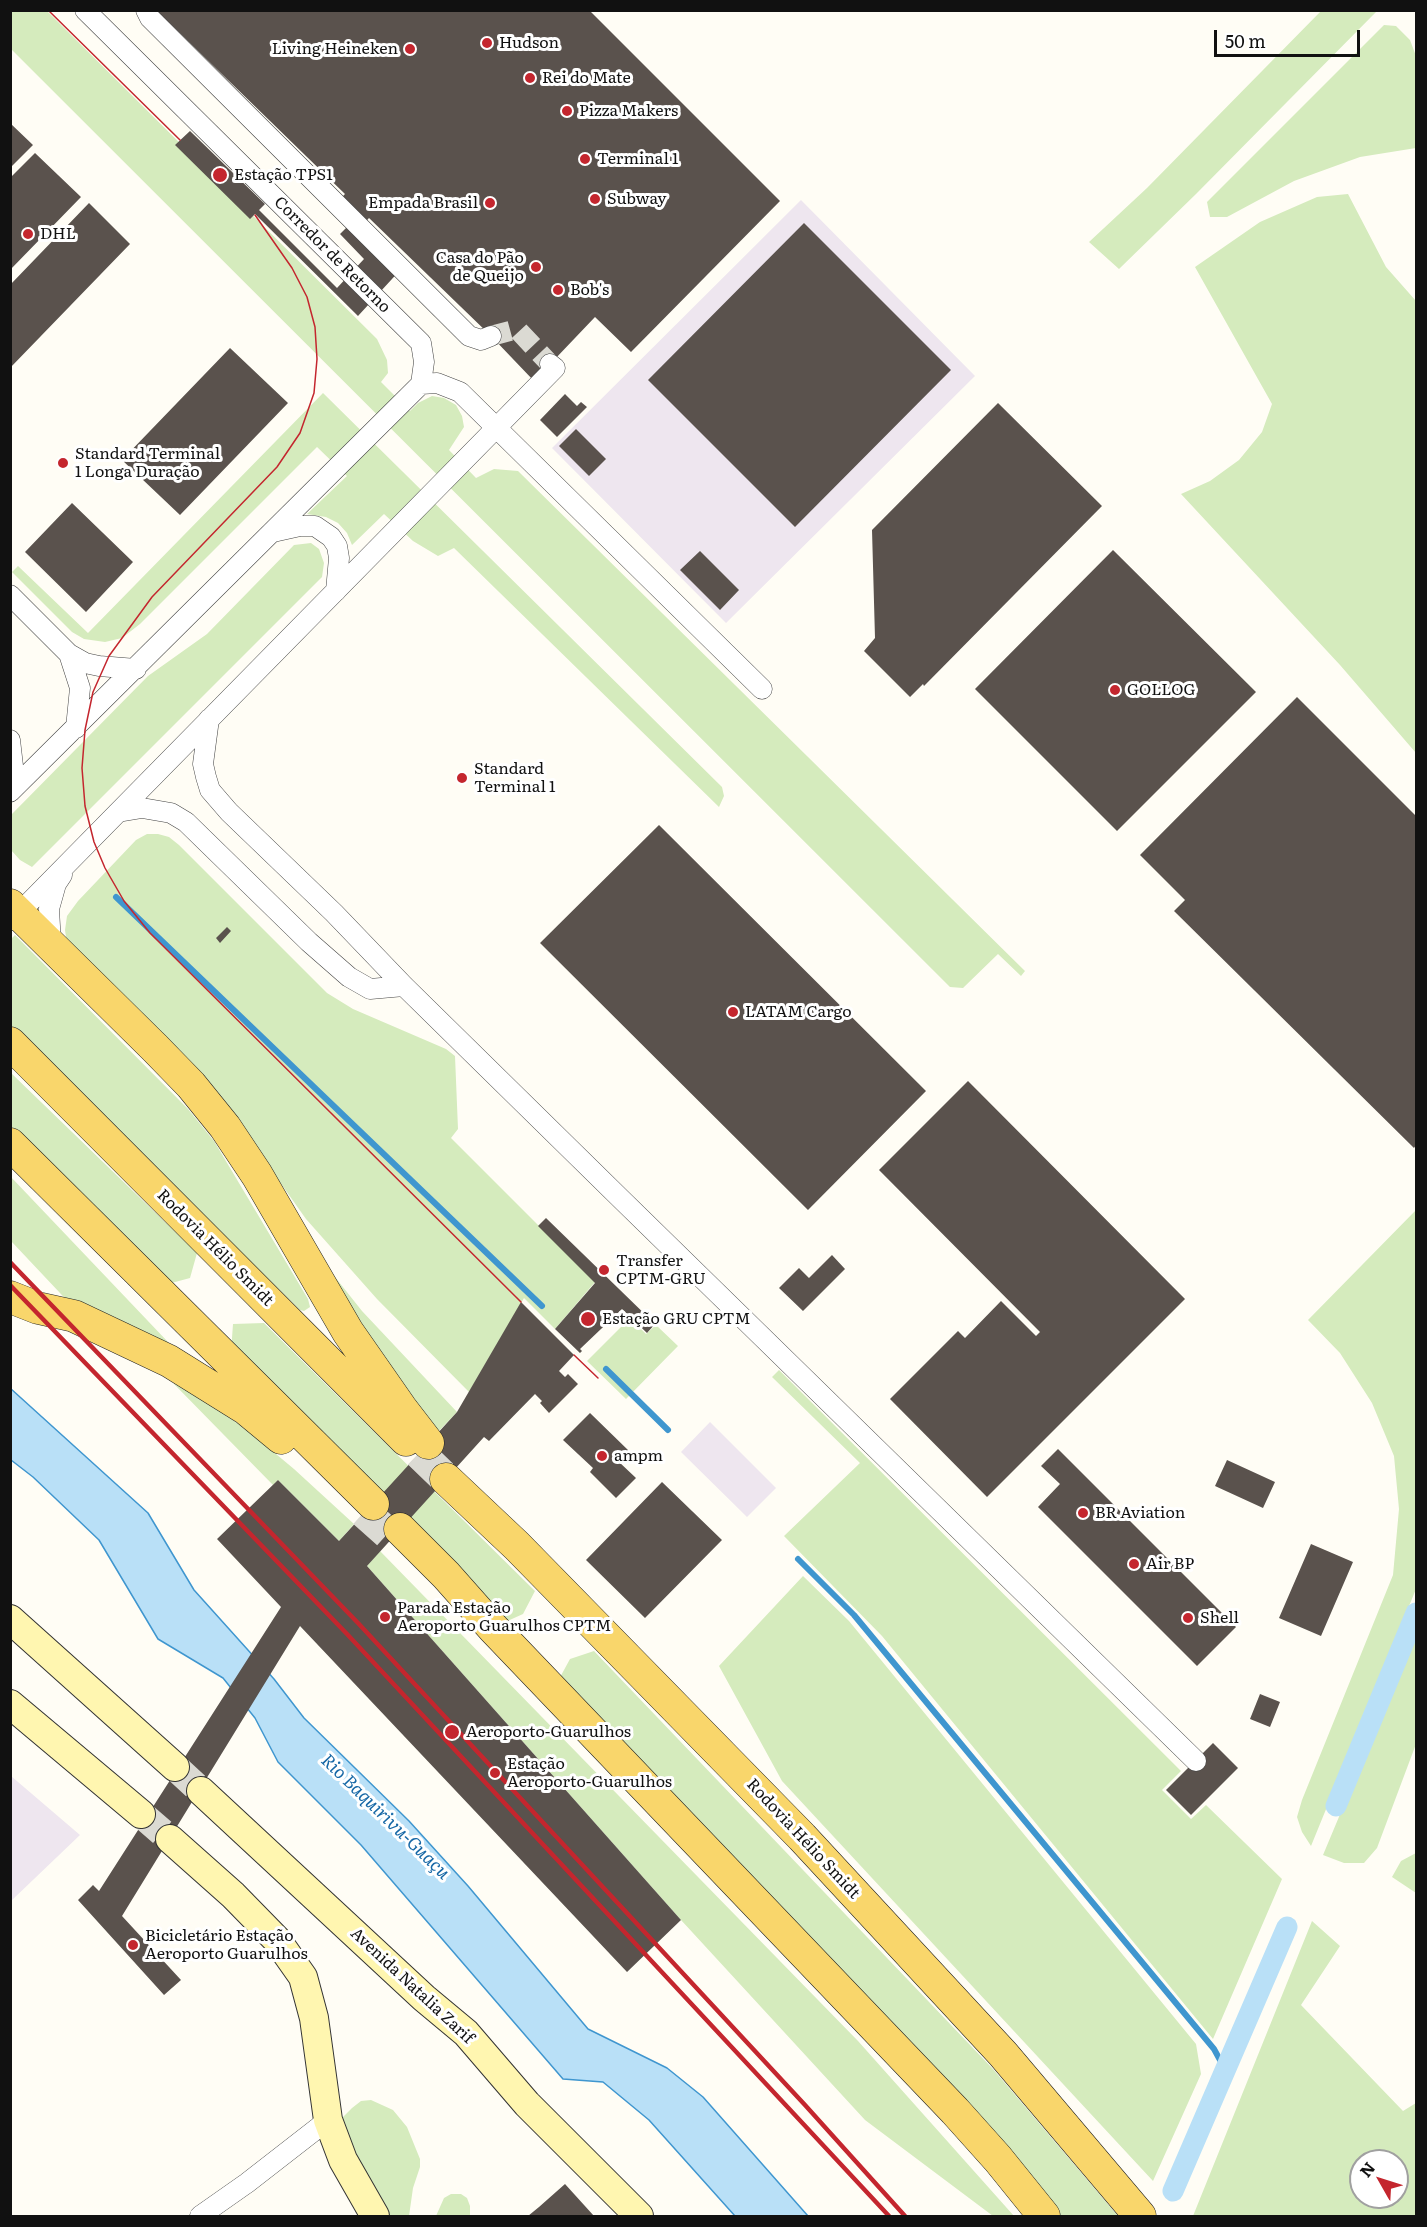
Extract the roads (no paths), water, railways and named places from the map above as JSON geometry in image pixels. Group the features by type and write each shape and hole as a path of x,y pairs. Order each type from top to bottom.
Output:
{"main road":[{"path":"13,913 51,944"},
{"name":"Rodovia Hélio Smidt","path":"10,1043 424,1448 401,1408 348,1332 257,1175 225,1127 155,1048 51,944"},
{"path":"10,1144 369,1508 246,1409 169,1361 74,1316 38,1308 10,1297"},
{"name":"Rodovia Hélio Smidt","path":"450,1474 494,1509 517,1546 810,1845 1003,2054 1140,2217"},
{"path":"396,1533 446,1575 493,1628 955,2111 998,2159 1044,2217"},
{"path":"10,1619 175,1767"},
{"path":"10,1704 141,1814"},
{"name":"Avenida Natalia Zarif","path":"201,1791 424,1998 466,2033 527,2104 639,2217"},
{"path":"170,1839 233,1895 277,1940 303,1977 314,2018 328,2120 343,2160 375,2217"}],"street":[{"name":"Corredor de Retorno","path":"85,10 421,343 424,362 415,389"},
{"path":"146,10 150,18 470,336 481,339 491,336"},
{"path":"13,913 73,858 399,528 497,428 553,366"},
{"path":"10,792 415,389 437,383 460,392 762,689"},
{"path":"273,532 300,526 315,526 331,537 337,546 339,558 336,591"},
{"path":"10,595 69,654 86,663 99,666 135,669"},
{"path":"69,654 80,688 76,728"},
{"path":"210,719 203,764 210,790 217,799 326,905 404,986 1196,1761"},
{"path":"10,740 14,775 10,784"},
{"path":"118,812 142,808 171,813 186,822 348,977 370,989 404,986"},
{"path":"51,944 49,909 56,884 73,858"},
{"path":"200,2217 328,2120"}],"water":[{"name":"Rio Baquirivu-Guaçu","path":"10,1388 148,1513 194,1590 274,1679 304,1718 409,1821 468,1886 588,2029 667,2068 703,2097 808,2216 735,2216 649,2120 603,2082 563,2079 361,1845 278,1762 255,1718 223,1678 158,1639 99,1540 33,1477 11,1460"}],"waterway":[{"path":"116,897 542,1306"},
{"path":"606,1369 668,1430"},
{"path":"798,1559 854,1615 1214,2049 1226,2071"},
{"path":"1336,1806 1416,1613"},
{"path":"1173,2191 1287,1927"}],"tunnel":[{"path":"491,336 517,329 550,364"},
{"path":"419,1453 446,1479"},
{"path":"364,1512 393,1538"},
{"path":"175,1767 201,1791"},
{"path":"141,1814 170,1839"}],"tram line":[{"path":"48,10 180,140"},
{"path":"255,215 292,268 307,297 315,327 317,359 314,393 300,433 277,467 152,597 109,656 93,692 85,730 82,768 85,806 94,842 105,868 124,901 150,933 521,1302"},
{"path":"574,1355 598,1378"}],"railway":[{"path":"10,1262 358,1623 905,2216"},
{"path":"10,1285 347,1634 889,2216"}],"place":[{"name":"Hudson","path":"487,43"},
{"name":"Living Heineken","path":"410,49"},
{"name":"Rei do Mate","path":"530,78"},
{"name":"Pizza Makers","path":"567,111"},
{"name":"Terminal 1","path":"585,159"},
{"name":"Estação TPS1","path":"220,175"},
{"name":"Subway","path":"595,199"},
{"name":"Empada Brasil","path":"490,203"},
{"name":"DHL","path":"28,234"},
{"name":"Casa do Pão de Queijo","path":"536,267"},
{"name":"Bob's","path":"558,290"},
{"name":"Standard Terminal 1 Longa Duração","path":"63,463"},
{"name":"GOLLOG","path":"1115,690"},
{"name":"Standard Terminal 1","path":"462,778"},
{"name":"LATAM Cargo","path":"733,1012"},
{"name":"Transfer CPTM-GRU","path":"604,1270"},
{"name":"Estação GRU CPTM","path":"588,1319"},
{"name":"ampm","path":"602,1456"},
{"name":"BR Aviation","path":"1083,1513"},
{"name":"Air BP","path":"1134,1564"},
{"name":"Parada Estação Aeroporto Guarulhos CPTM","path":"385,1617"},
{"name":"Shell","path":"1188,1618"},
{"name":"Aeroporto-Guarulhos","path":"452,1732"},
{"name":"Estação Aeroporto-Guarulhos","path":"495,1773"},
{"name":"Bicicletário Estação Aeroporto Guarulhos","path":"133,1945"}]}
